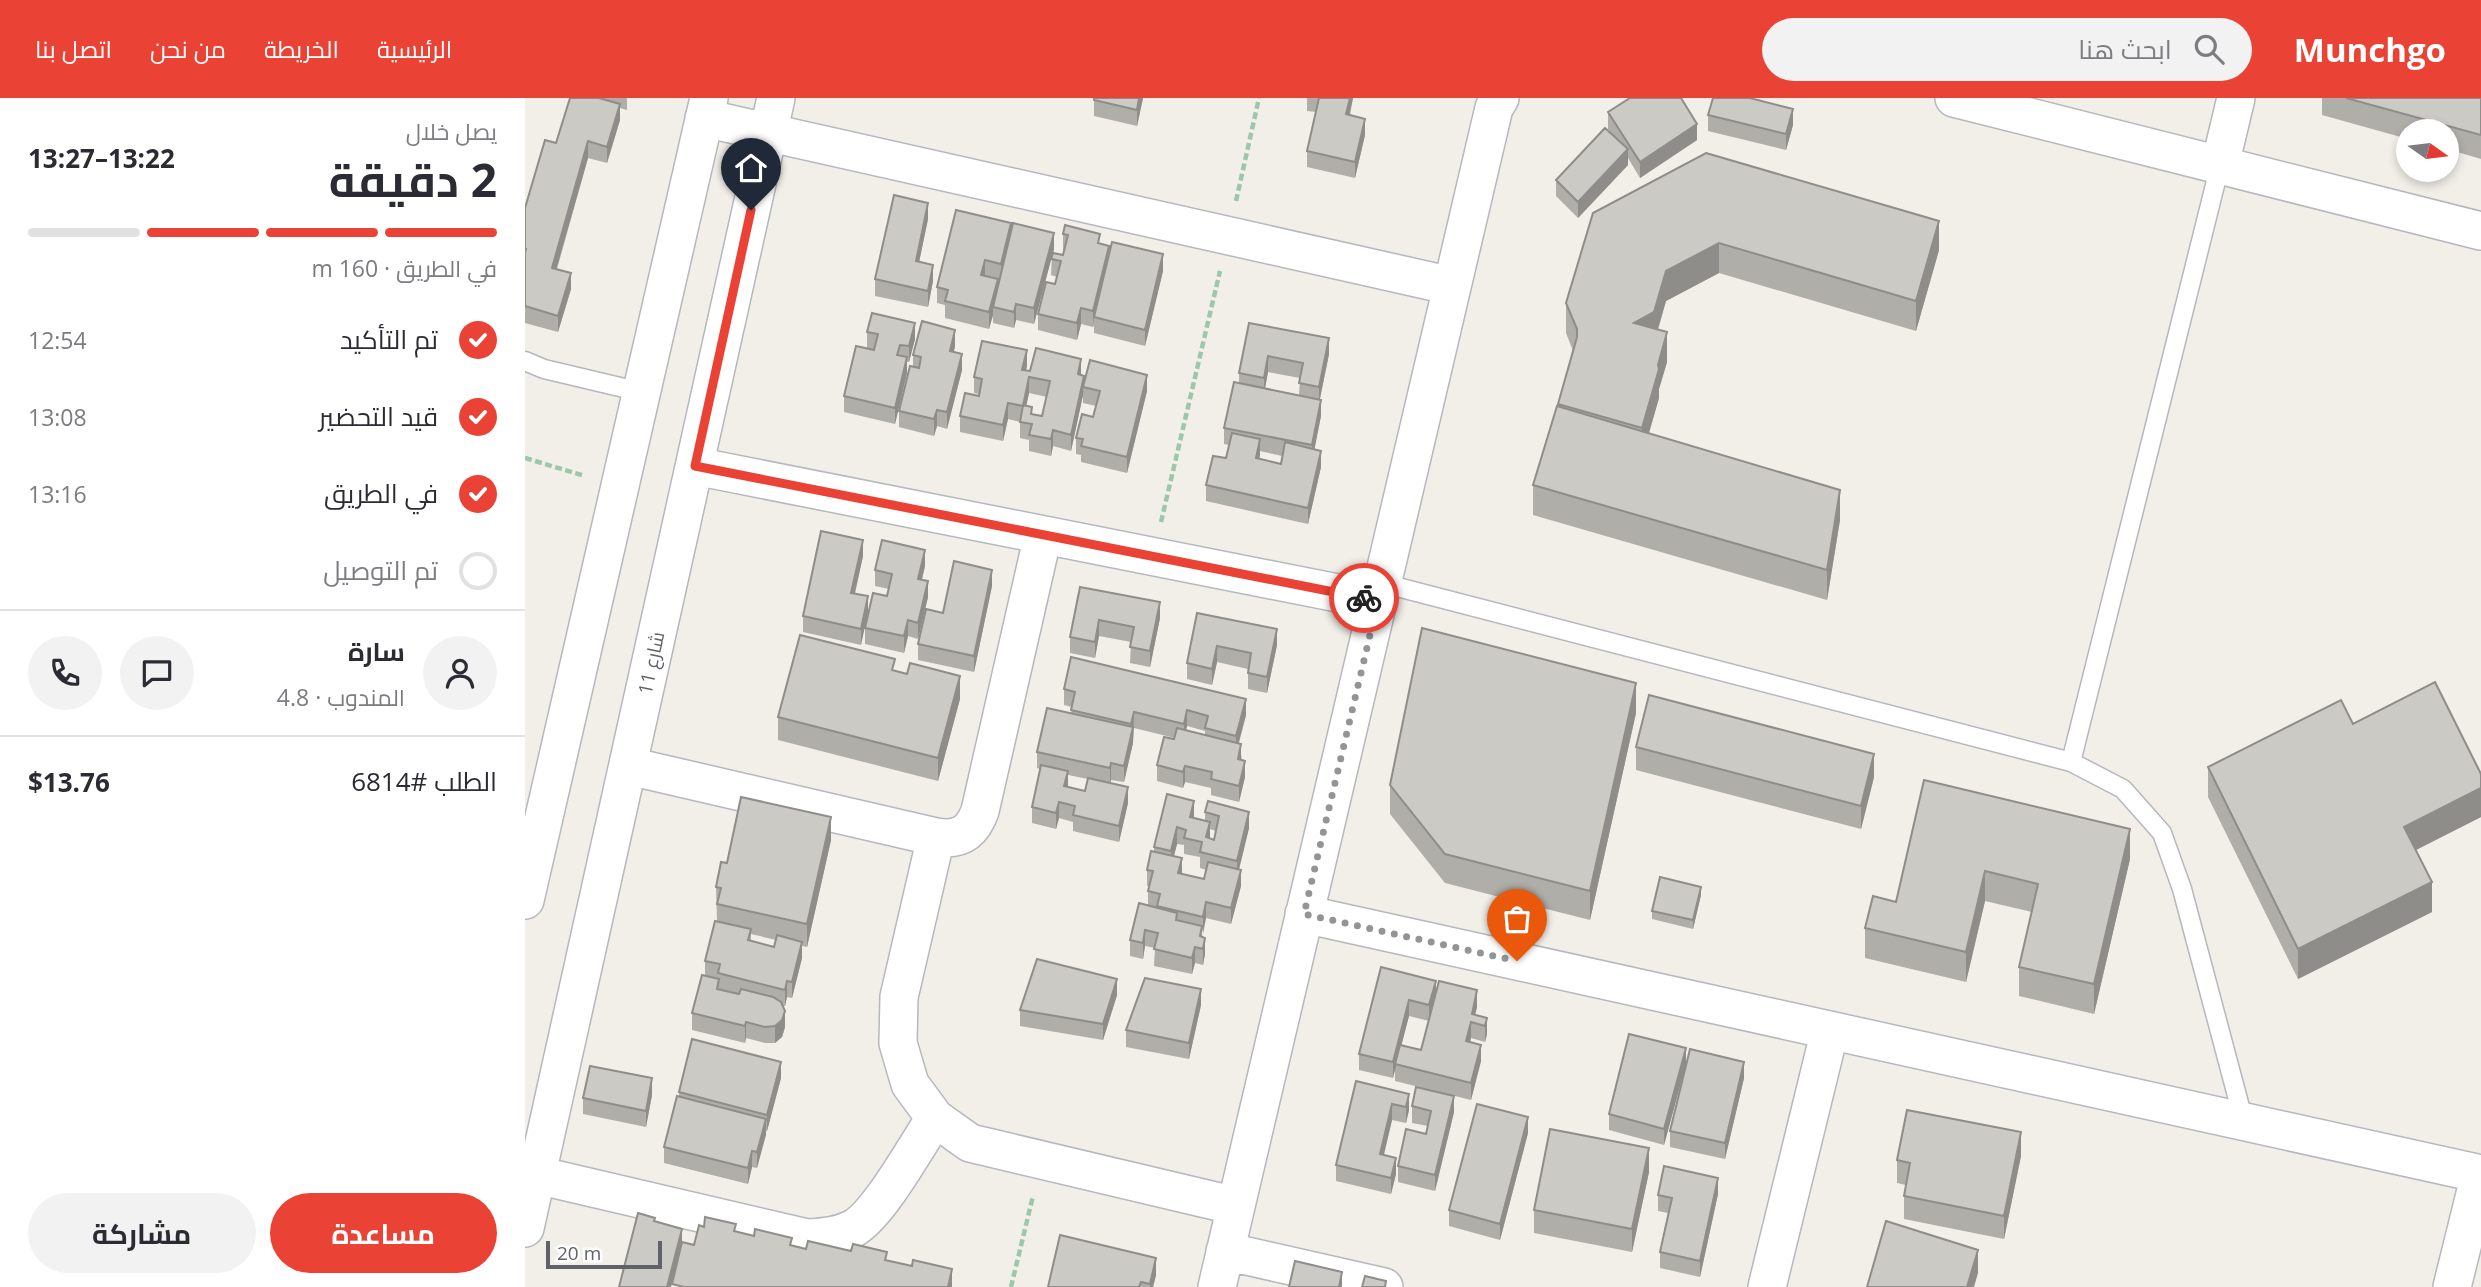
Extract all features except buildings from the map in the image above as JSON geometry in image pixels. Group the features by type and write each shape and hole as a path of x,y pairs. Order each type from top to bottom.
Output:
{"street":[{"path":"1217,1287 1494,108 1500,98"},
{"path":"1954,98 2481,231"},
{"path":"2220,165 2236,98"},
{"path":"525,900 706,108 772,115 1228,236 1452,286"},
{"name":"شارع 11","path":"525,1228 537,1175 540,1095 629,766 772,115"},
{"path":"695,466 1153,557 1380,592"},
{"path":"629,766 950,840 964,835 975,825 980,811 1043,535"},
{"path":"936,837 899,997 898,1043 910,1084 935,1118 970,1143 1235,1206"},
{"path":"1304,914 2480,1174 2452,1287"},
{"path":"1767,1287 1830,1030"},
{"path":"537,1175 807,1238 832,1237 856,1227 874,1210 935,1118"},
{"path":"1225,1251 1384,1287"}],"lane":[{"path":"2071,762 2220,165"},
{"path":"525,361 544,369 641,392"},
{"path":"1380,592 2071,762 2123,789 2162,833 2182,889 2243,1122"}],"path":[{"path":"1153,557 1259,98"},
{"path":"525,458 619,486"},
{"path":"1011,1287 1041,1160"}],"way so far":[{"path":"1364,598 1378,601 1304,914 1517,961"}],"route":[{"path":"751,210 695,466 1364,598"}]}
